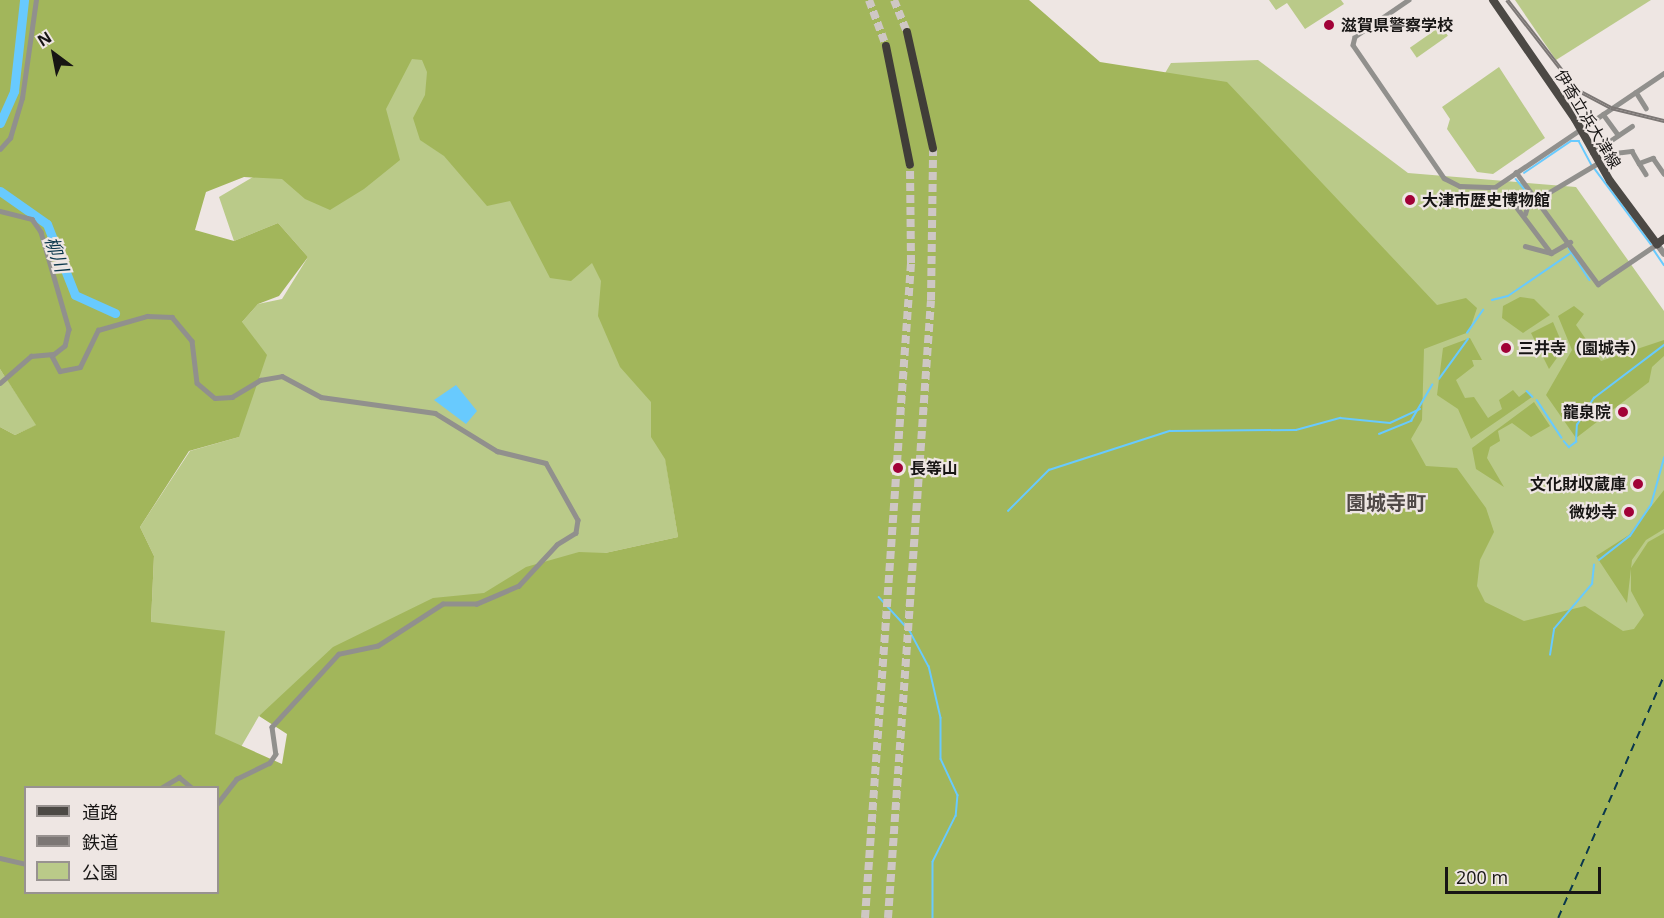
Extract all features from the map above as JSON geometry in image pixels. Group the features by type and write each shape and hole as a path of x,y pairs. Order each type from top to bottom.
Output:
{"highway":[{"path":"908,32 933,148"},
{"path":"886,46 910,165"}],"main road":[{"name":"伊香立浜大津線","path":"1492,0 1580,129 1592,153 1594,164 1660,242"}],"street":[{"path":"0,149 10,138 22,98 36,0"},
{"path":"1409,0 1355,37 1355,48 1451,183 1495,187 1664,73"},
{"path":"1636,92 1646,108"},
{"path":"1603,114 1618,135"},
{"path":"1592,153 1632,126"},
{"path":"1538,199 1594,164 1629,151 1646,174"},
{"path":"1639,163 1653,158 1664,174"},
{"path":"1516,172 1570,242 1598,284 1660,242 1664,254"},
{"path":"0,211 32,219 41,232 69,329 65,346 53,354 31,356 0,383"},
{"path":"1525,214 1551,253"},
{"path":"1525,246 1551,253 1570,242"},
{"path":"53,354 58,369 73,371 84,363 96,331 147,315 172,317 192,341 196,380 210,395 226,399 260,380 282,376 321,397 435,413 497,451 546,463 578,520 576,533 557,545 519,586 477,604 443,604 378,646 339,654 272,727 276,754 270,763 237,779 219,802"},
{"path":"164,786 179,777 190,786"},
{"path":"0,858 24,864"}],"green space":[{"path":"0,0 1029,0 1100,62 1227,82 1437,305 1466,298 1477,308 1469,332 1424,349 1422,420 1411,439 1426,466 1457,468 1486,508 1494,532 1480,560 1477,586 1485,602 1524,621 1585,606 1623,631 1634,629 1644,615 1631,591 1631,568 1648,542 1664,533 1664,918 0,918 0,427 15,435 36,425 0,369","holes":["412,59 422,60 427,72 425,95 413,118 420,140 444,156 487,206 510,201 550,278 571,281 592,263 601,281 598,316 620,367 651,402 651,437 665,459 678,537 605,553 579,552 526,567 484,593 433,598 333,647 259,716 287,734 282,764 215,734 225,631 151,622 154,556 140,527 189,451 239,437 267,355 242,322 258,304 279,296 308,257 278,223 234,241 195,230 206,192 244,177 282,179 305,199 330,210 364,189 400,160 386,109"]},
{"path":"1269,0 1341,0 1344,4 1305,29 1287,3 1276,10"},
{"path":"1515,0 1651,0 1556,60"},
{"path":"1441,26 1448,36 1417,58 1410,48"},
{"path":"411,51 430,58 597,262 656,401 678,537 605,553 259,716 234,759 207,731 151,622 154,556 140,527 190,451 239,437 242,322 258,304 282,299 308,257 278,223 234,241 219,197 383,101"},
{"path":"1258,60 1408,173 1576,187 1664,311 1664,918 1115,158 1171,63"},
{"path":"1499,67 1545,138 1493,174 1477,172 1447,129 1450,119 1442,107"},
{"path":"1520,297 1534,299 1550,315 1523,333 1502,318 1503,306"},
{"path":"1574,306 1584,314 1576,325 1601,361 1664,340 1664,356 1652,367 1649,382 1576,438 1546,395 1572,350 1558,316"},
{"path":"1553,322 1564,348 1549,369 1531,333"},
{"path":"1470,338 1482,360 1472,360 1474,366 1456,380 1465,398 1474,397 1488,418 1502,409 1499,400 1513,390 1519,397 1527,391 1532,397 1471,439 1458,409 1437,395 1443,348"},
{"path":"0,369 37,425 15,435 0,427"},
{"path":"1534,402 1550,426 1531,437 1512,423 1498,431 1500,441 1490,447 1487,458 1504,487 1476,469 1472,448"},
{"path":"1664,490 1664,529 1646,540 1632,560 1627,603 1596,556 1629,535"}],"water":[{"path":"456,385 477,411 466,424 434,400"}],"waterway":[{"name":"柳川","path":"0,123 14,91 24,0"},
{"path":"1524,173 1571,141 1579,141 1592,165"},
{"path":"1595,169 1651,244"},
{"path":"1516,179 1533,199"},
{"name":"柳川","path":"0,191 47,224 75,295 115,313"},
{"path":"1569,248 1590,280"},
{"path":"1654,250 1664,265"},
{"path":"1492,300 1508,296 1571,253"},
{"path":"1467,333 1483,310"},
{"path":"1439,379 1468,339"},
{"path":"1564,441 1569,447 1576,442 1577,425 1594,398 1664,345"},
{"path":"1379,434 1411,421 1432,385"},
{"path":"1527,391 1533,397"},
{"path":"1537,400 1562,438"},
{"path":"1008,511 1049,470 1170,431 1296,430 1340,418 1390,423 1420,409"},
{"path":"1599,560 1630,536 1651,505 1664,458"},
{"path":"1550,655 1554,629 1592,584 1594,565"},
{"path":"879,597 910,631 929,666 941,718 941,759 958,795 956,816 933,862 933,918"}],"ferry route":[{"path":"1558,918 1664,675"}],"tunnel":[{"path":"869,0 886,46"},
{"path":"894,0 907,32"},
{"path":"888,918 931,300 933,148"},
{"path":"865,918 911,263 910,165"}],"railway":[{"path":"1507,0 1577,90 1611,108 1664,121"}],"place":[{"name":"滋賀県警察学校","path":"1329,25"},
{"name":"大津市歴史博物館","path":"1410,200"},
{"name":"三井寺（園城寺）","path":"1506,348"},
{"name":"龍泉院","path":"1623,412"},
{"name":"長等山","path":"898,468"},
{"name":"文化財収蔵庫","path":"1638,484"},
{"name":"微妙寺","path":"1629,512"}],"district":[{"name":"園城寺町","path":"1386,502"}]}
